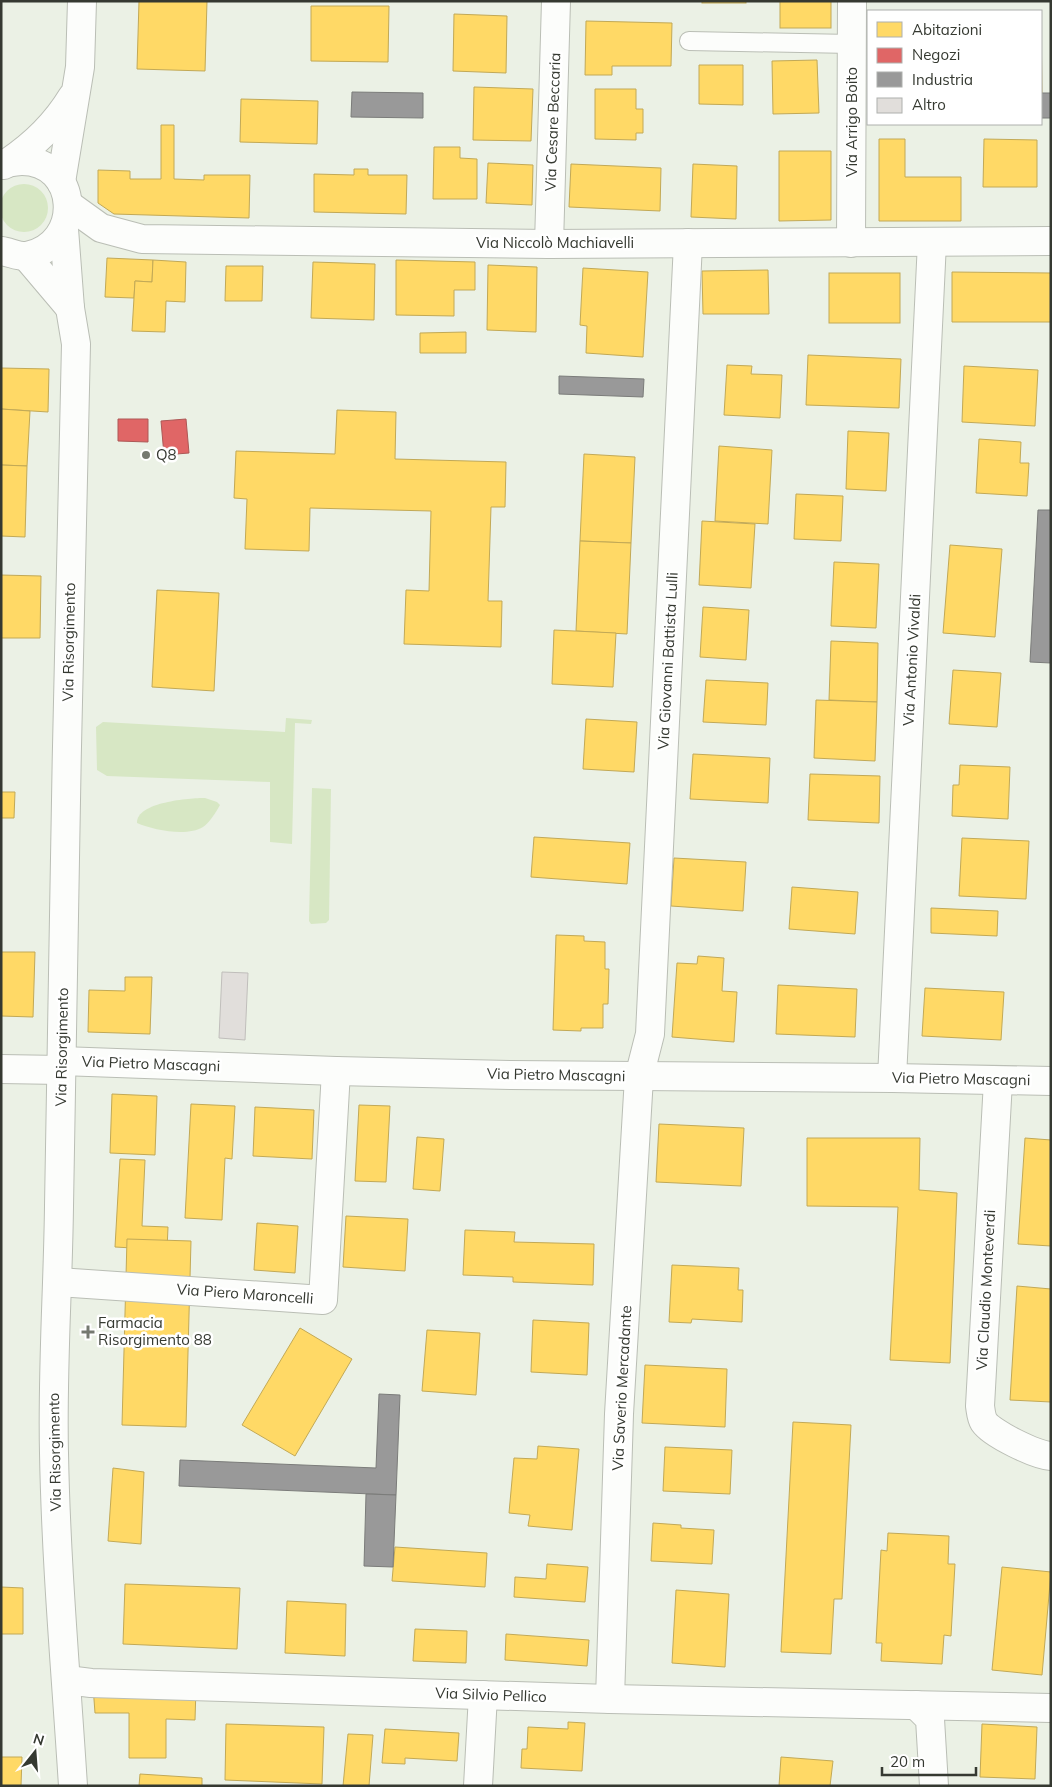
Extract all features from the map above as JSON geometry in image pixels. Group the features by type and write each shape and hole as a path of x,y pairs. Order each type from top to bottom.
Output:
{"street":[{"name":"Via Risorgimento","path":"73,1786 58,1560 54,1451 54,1384 58,1282 76,344 70,308 65,205 82,48 82,1"},
{"name":"Via Cesare Beccaria","path":"550,244 556,1"},
{"name":"Via Arrigo Boito","path":"851,243 852,1"},
{"name":"Via Risorgimento","path":"4,165 36,142 63,113 76,92"},
{"name":"Via Niccolò Machiavelli","path":"4,165 22,161 37,164 51,171 65,205 101,228 142,240 550,244 1051,241"},
{"path":"14,253 49,248 65,205"},
{"name":"Via Antonio Vivaldi","path":"892,1078 932,242"},
{"name":"Via Giovanni Battista Lulli","path":"639,1077 650,1034 688,243"},
{"path":"14,253 70,308"},
{"name":"Via Pietro Mascagni","path":"1,1069 61,1066 639,1077 1051,1081"},
{"name":"Via Piero Maroncelli","path":"58,1282 323,1300 336,1071"},
{"name":"Via Saverio Mercadante","path":"610,1699 619,1414 639,1077"},
{"name":"Via Claudio Monteverdi","path":"998,1080 981,1416 991,1429 1034,1453 1051,1456"},
{"name":"Via Silvio Pellico","path":"66,1680 101,1683 610,1699 1051,1708"},
{"path":"478,1786 483,1695"},
{"path":"916,1705 930,1719 934,1786"}],"lane":[{"path":"689,42 852,44"}],"green space":[{"path":"19,184 29,184 38,188 44,194 47,199 47,217 38,228 29,232 19,232 10,228 4,222 0,213 0,203 4,194 10,188"},
{"path":"286,718 312,720 311,724 295,723 292,844 270,842 270,782 107,776 97,770 96,727 103,722 285,732"},
{"path":"312,788 331,789 329,920 326,923 311,924 309,921"},
{"path":"205,798 220,805 208,822 196,830 188,832 170,831 137,823 139,816 145,810 154,806 177,800"}],"building: Abitazioni":[{"path":"139,1 207,1 205,71 137,69"},
{"path":"702,1 746,1 746,3 702,3"},
{"path":"780,1 831,1 831,28 780,28"},
{"path":"311,6 389,6 388,62 311,61"},
{"path":"454,14 507,16 506,73 453,71"},
{"path":"586,21 672,23 671,66 612,66 612,75 585,75"},
{"path":"817,60 819,113 773,114 772,61"},
{"path":"699,65 743,65 743,105 699,104"},
{"path":"474,87 533,89 531,141 473,140"},
{"path":"595,89 636,89 636,109 643,109 643,133 636,133 636,140 595,139"},
{"path":"241,99 318,101 317,144 240,142"},
{"path":"161,125 174,125 174,179 204,180 204,175 250,175 249,218 114,214 98,203 98,170 130,171 130,179 161,179"},
{"path":"879,139 905,139 905,177 961,177 961,221 879,221"},
{"path":"984,139 1037,140 1037,187 983,187"},
{"path":"434,147 460,147 460,158 477,159 477,199 433,199"},
{"path":"779,151 831,151 831,220 779,221"},
{"path":"488,163 533,165 532,205 486,203"},
{"path":"571,164 661,168 660,211 569,207"},
{"path":"693,164 737,166 736,219 691,217"},
{"path":"354,169 368,169 368,175 407,175 406,214 314,212 314,174 354,175"},
{"path":"107,258 153,260 152,282 135,281 134,298 105,297"},
{"path":"153,260 186,262 185,302 166,301 165,332 132,331 135,281 152,282"},
{"path":"396,260 475,262 475,290 454,290 454,316 396,315"},
{"path":"313,262 375,264 374,320 311,318"},
{"path":"488,265 537,267 536,332 487,330"},
{"path":"226,266 263,266 262,301 225,301"},
{"path":"583,268 648,272 643,357 586,353 587,326 580,325"},
{"path":"768,270 769,314 703,314 702,271"},
{"path":"952,272 1051,273 1051,322 952,322"},
{"path":"829,273 900,273 900,323 829,323"},
{"path":"466,332 466,353 420,353 420,333"},
{"path":"808,355 901,359 899,408 806,405"},
{"path":"727,365 752,366 751,374 782,375 780,418 724,415"},
{"path":"964,366 1038,370 1035,426 962,422"},
{"path":"1,368 49,369 48,412 1,409"},
{"path":"1,409 30,411 27,466 1,465"},
{"path":"337,410 396,412 395,459 506,462 505,507 491,507 488,601 502,601 501,647 404,644 406,590 429,591 431,511 310,508 309,551 245,549 247,499 234,498 236,451 335,454"},
{"path":"848,431 889,433 886,491 846,489"},
{"path":"979,439 1021,442 1020,463 1029,463 1027,496 976,493"},
{"path":"719,446 772,450 768,524 715,521"},
{"path":"584,454 635,457 631,543 580,541"},
{"path":"1,465 27,466 25,537 1,536"},
{"path":"796,494 843,496 841,541 794,539"},
{"path":"702,521 755,524 751,588 699,585"},
{"path":"580,541 631,543 627,634 576,631"},
{"path":"950,545 1002,549 995,637 943,633"},
{"path":"834,562 879,564 876,628 831,626"},
{"path":"1,575 41,576 40,638 1,638"},
{"path":"157,590 219,593 214,691 152,687"},
{"path":"703,607 749,610 746,660 700,657"},
{"path":"554,630 616,633 613,687 552,684"},
{"path":"831,641 878,643 877,702 829,700"},
{"path":"953,670 1001,673 997,727 949,724"},
{"path":"706,680 768,683 766,725 703,722"},
{"path":"816,700 877,702 875,761 814,758"},
{"path":"586,719 637,722 634,772 583,769"},
{"path":"693,754 770,758 768,803 690,799"},
{"path":"960,765 1010,767 1008,819 952,816 953,785 959,785"},
{"path":"810,774 880,776 879,823 808,820"},
{"path":"1,792 15,792 14,818 1,818"},
{"path":"534,837 630,843 627,884 531,877"},
{"path":"962,838 1029,841 1026,899 959,896"},
{"path":"674,858 746,862 743,911 671,906"},
{"path":"792,887 858,892 855,934 789,929"},
{"path":"931,908 998,911 997,936 931,933"},
{"path":"556,935 584,936 584,941 605,942 605,969 609,969 608,1004 603,1004 603,1028 581,1028 581,1031 553,1030"},
{"path":"1,952 35,952 33,1017 1,1016"},
{"path":"698,956 724,958 722,991 737,992 734,1042 672,1037 677,963 697,964"},
{"path":"125,977 152,977 150,1034 88,1032 89,990 125,991"},
{"path":"778,985 857,989 855,1037 776,1034"},
{"path":"925,988 1004,992 1001,1040 922,1036"},
{"path":"112,1094 157,1096 155,1155 110,1153"},
{"path":"191,1104 235,1106 232,1159 225,1158 222,1220 185,1218"},
{"path":"359,1105 390,1106 386,1182 355,1181"},
{"path":"255,1107 314,1110 312,1159 253,1156"},
{"path":"659,1124 744,1128 741,1186 656,1182"},
{"path":"417,1137 444,1139 440,1191 413,1189"},
{"path":"807,1138 920,1138 919,1190 957,1193 950,1363 890,1360 898,1207 807,1206"},
{"path":"1025,1138 1051,1140 1051,1246 1018,1244"},
{"path":"120,1159 145,1160 142,1226 168,1227 167,1250 115,1247"},
{"path":"346,1216 408,1219 405,1271 343,1267"},
{"path":"257,1223 298,1226 295,1273 254,1270"},
{"path":"465,1230 515,1232 514,1242 594,1244 593,1285 513,1282 513,1277 463,1275"},
{"path":"127,1239 191,1241 186,1427 122,1425"},
{"path":"672,1265 739,1268 738,1290 743,1290 742,1322 692,1319 691,1323 669,1322"},
{"path":"1017,1286 1051,1289 1051,1402 1010,1400"},
{"path":"533,1320 589,1323 587,1375 531,1372"},
{"path":"300,1328 352,1359 295,1456 242,1425"},
{"path":"427,1330 480,1333 476,1395 422,1391"},
{"path":"645,1365 727,1369 725,1427 642,1423"},
{"path":"793,1422 851,1425 842,1599 834,1599 831,1654 781,1652"},
{"path":"538,1446 579,1449 572,1530 528,1526 530,1515 509,1513 514,1458 537,1459"},
{"path":"665,1447 732,1450 730,1494 663,1491"},
{"path":"113,1468 144,1472 141,1544 108,1541"},
{"path":"653,1523 681,1525 681,1528 714,1530 712,1564 651,1561"},
{"path":"888,1533 949,1536 948,1564 955,1564 951,1636 944,1635 942,1664 881,1661 882,1643 876,1643 881,1550 887,1551"},
{"path":"395,1547 487,1553 485,1587 392,1581"},
{"path":"547,1564 588,1567 585,1602 514,1597 515,1577 546,1579"},
{"path":"1002,1567 1051,1572 1042,1675 992,1670"},
{"path":"125,1584 240,1588 237,1649 123,1644"},
{"path":"1,1587 23,1588 23,1634 1,1634"},
{"path":"676,1590 729,1594 725,1667 672,1663"},
{"path":"287,1601 346,1604 345,1656 285,1653"},
{"path":"415,1629 467,1631 466,1663 413,1661"},
{"path":"506,1634 589,1640 587,1666 505,1660"},
{"path":"93,1686 196,1688 195,1720 166,1719 166,1758 129,1758 129,1713 95,1713"},
{"path":"568,1722 585,1723 582,1771 521,1768 522,1749 527,1749 528,1727 568,1729"},
{"path":"226,1724 324,1727 322,1784 225,1780"},
{"path":"982,1724 1037,1727 1035,1779 980,1777"},
{"path":"385,1729 459,1733 457,1761 405,1758 405,1764 382,1763"},
{"path":"348,1734 373,1735 369,1786 343,1786"},
{"path":"1,1757 22,1757 21,1786 1,1786"},
{"path":"781,1757 833,1761 830,1786 779,1786"},
{"path":"140,1774 202,1778 202,1786 139,1786"}],"building: Negozi":[{"path":"118,419 148,419 148,442 118,441"},
{"path":"186,419 189,453 164,455 161,421"}],"building: Industria":[{"path":"352,92 423,93 423,118 351,117"},
{"path":"1042,93 1051,93 1051,118 1042,118"},
{"path":"559,376 644,379 643,397 559,394"},
{"path":"1038,510 1051,510 1051,663 1030,662"},
{"path":"379,1394 400,1395 396,1495 179,1486 180,1460 376,1468"},
{"path":"366,1494 396,1495 393,1567 364,1566"}],"building: Altro":[{"path":"222,972 248,973 245,1040 219,1038"}],"place":[{"name":"Q8","path":"146,455"},
{"name":"Farmacia Risorgimento 88","path":"88,1332"}]}
